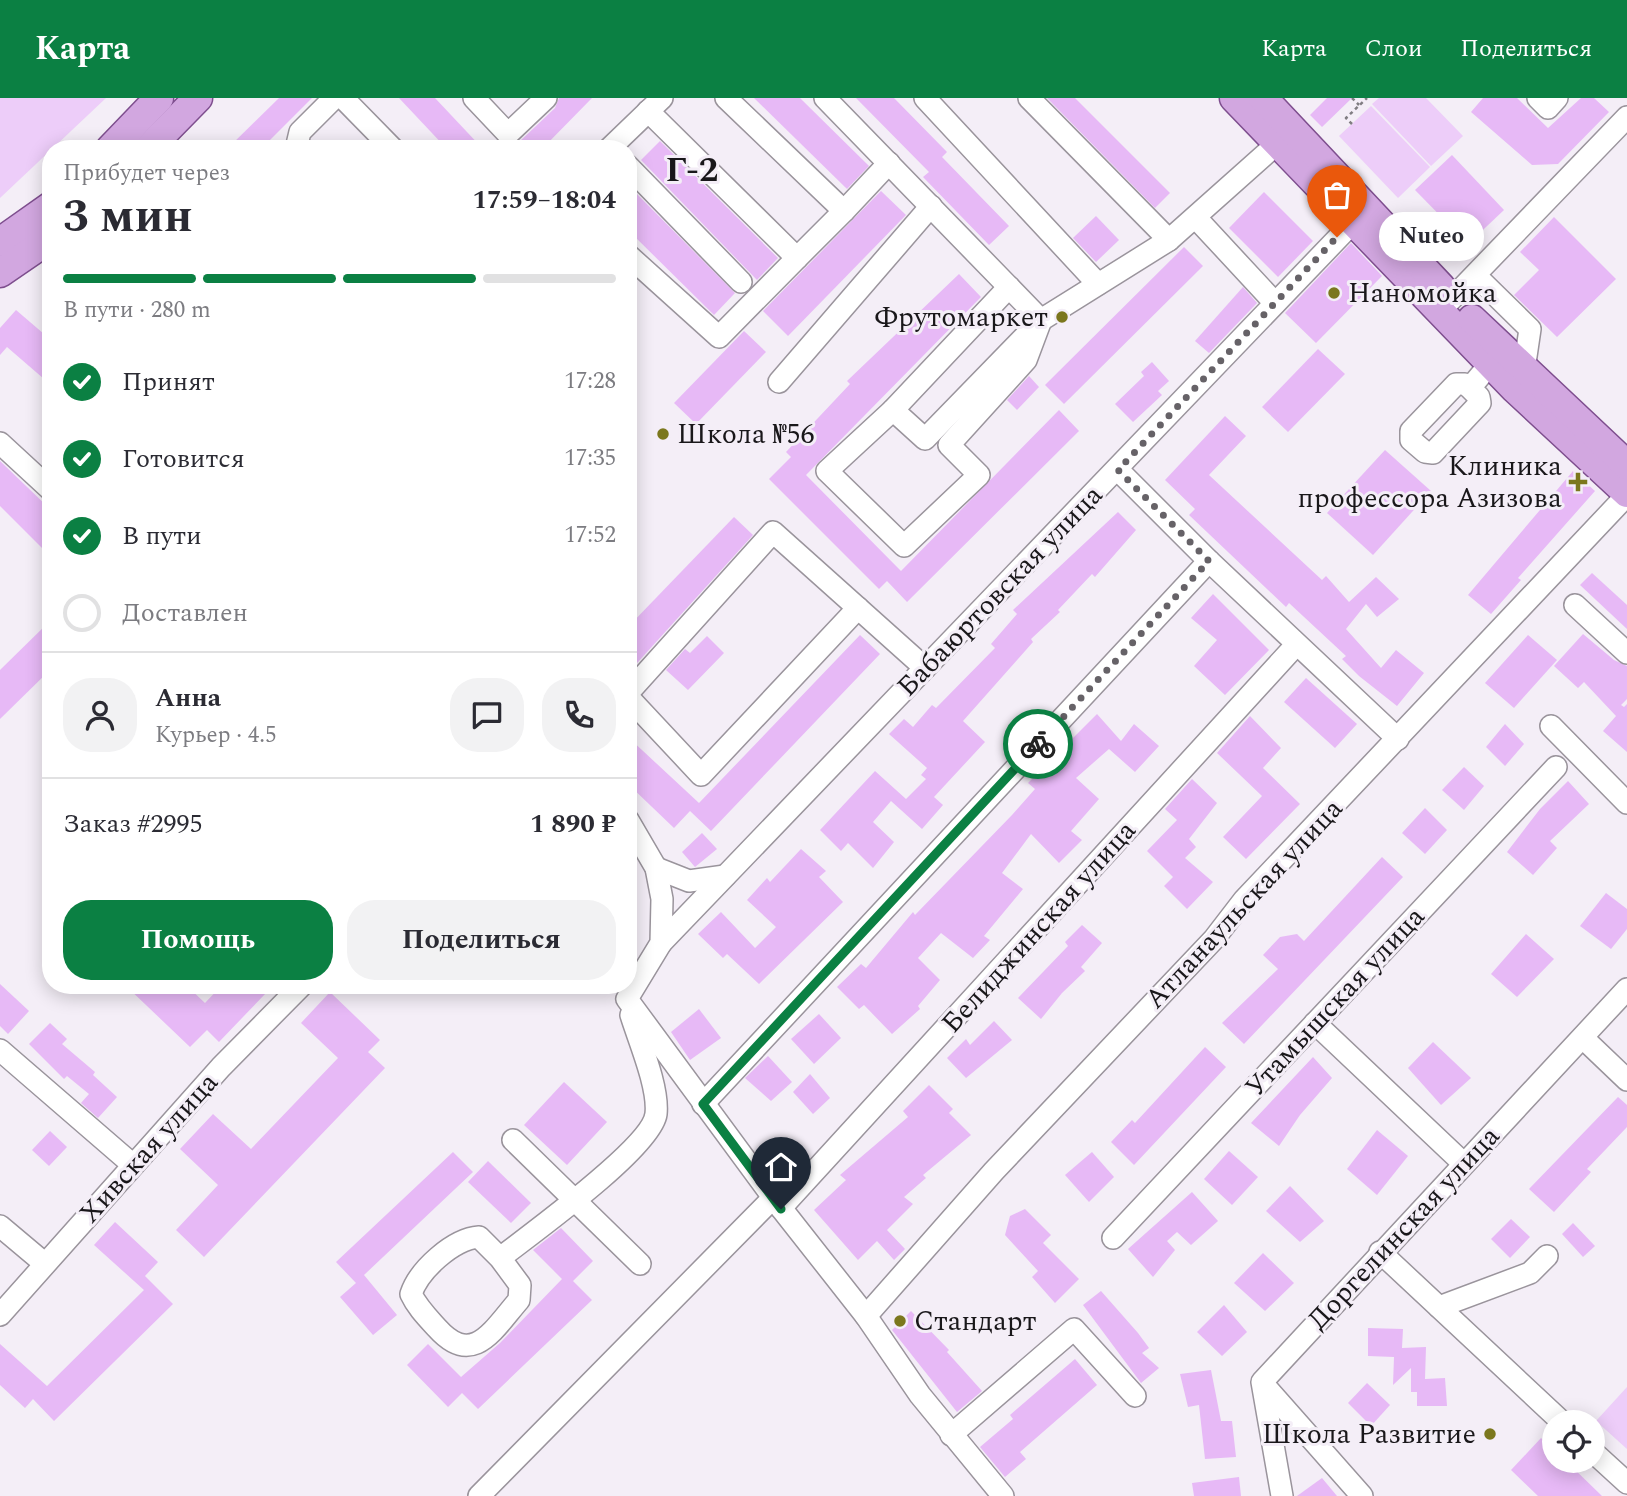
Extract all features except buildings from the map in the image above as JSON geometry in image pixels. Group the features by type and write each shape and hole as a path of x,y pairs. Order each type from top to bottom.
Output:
{"main road":[{"path":"119,140 159,98"},
{"path":"165,140 198,98"},
{"path":"1234,98 1285,136 1627,494"},
{"path":"1263,98 1285,136"},
{"path":"0,273 42,218"},
{"path":"1446,306 1490,364 1520,379 1627,465"}],"street":[{"path":"474,98 508,134 546,98"},
{"path":"726,98 844,211"},
{"path":"825,98 1041,320"},
{"path":"925,98 1098,284"},
{"path":"1030,98 1169,240"},
{"path":"1538,98 1548,108 1558,98"},
{"path":"298,140 300,132 348,101 385,140"},
{"path":"619,140 655,105 797,258"},
{"path":"1446,306 1627,117"},
{"path":"893,410 925,439 1041,320 1169,240 1197,219 1285,136"},
{"path":"637,263 719,337 889,163"},
{"path":"637,175 741,282"},
{"path":"779,382 930,206"},
{"name":"Бабаюртовская улица","path":"637,981 661,943 1360,215"},
{"path":"1197,219 1275,303"},
{"path":"1476,276 1530,329 1520,379"},
{"path":"1009,287 893,410 827,471 904,546 979,475 949,445 1026,360 1041,320"},
{"path":"1470,388 1490,364"},
{"path":"0,443 42,482"},
{"path":"1118,470 1296,645 1398,739"},
{"name":"Атланаульская улица","path":"866,1316 994,1171 1214,939 1244,900 1627,494"},
{"path":"637,685 773,532 925,668"},
{"path":"703,1104 1209,561"},
{"path":"1575,605 1627,653"},
{"path":"637,705 701,775 858,608"},
{"name":"Белиджинская улица","path":"479,1496 777,1203 1296,645"},
{"path":"1551,726 1627,803"},
{"name":"Утамышская улица","path":"1114,1238 1556,767"},
{"path":"637,835 656,868 662,899 661,943"},
{"path":"656,868 689,881 725,876"},
{"name":"Доргелинская улица","path":"1262,1382 1627,989"},
{"name":"Хивская улица","path":"0,1315 222,1067 293,994"},
{"name":"Бабаюртовская улица","path":"626,999 629,994"},
{"path":"626,999 777,1203 866,1316 951,1435 1003,1496"},
{"path":"500,1258 572,1201 649,1133 656,1116 656,1100 626,999"},
{"path":"1315,1023 1463,1163"},
{"path":"1583,1038 1627,1080"},
{"path":"0,1051 133,1165"},
{"path":"513,1140 572,1201 640,1264"},
{"path":"0,1226 44,1264"},
{"path":"479,1237 500,1258 520,1285 519,1300 479,1343 470,1347 451,1343 415,1304 411,1294 415,1282 455,1245 467,1238 479,1237"},
{"path":"1380,1252 1549,1410"},
{"path":"1439,1307 1530,1273 1547,1256"},
{"path":"951,1435 1074,1329 1135,1396"},
{"path":"1262,1382 1282,1496"},
{"path":"1262,1382 1362,1496"},
{"path":"1605,1463 1627,1483"}],"path":[{"path":"1352,98 1359,105"},
{"path":"1352,124 1346,118 1367,98"}],"shaded area":[{"path":"0,98 106,98 61,140 42,140 42,158 0,198"},
{"path":"1379,98 1426,98 1463,136 1431,166 1372,104"},
{"path":"1371,106 1430,167 1398,198 1339,136"},
{"path":"1627,1387 1627,1449 1605,1429 1605,1411"}],"way so far":[{"path":"1038,744 1209,561 1118,470 1337,237"}],"place":[{"name":"Nuteo","path":"1337,237"},
{"name":"Наномойка","path":"1334,293"},
{"name":"Фрутомаркет","path":"1062,317"},
{"name":"Школа №56","path":"663,434"},
{"name":"Клиника профессора Азизова","path":"1578,482"},
{"name":"Стандарт","path":"900,1321"},
{"name":"Школа Развитие","path":"1490,1434"}],"district":[{"name":"Г-2","path":"692,170"}],"route":[{"path":"781,1209 703,1104 1038,744"}]}
